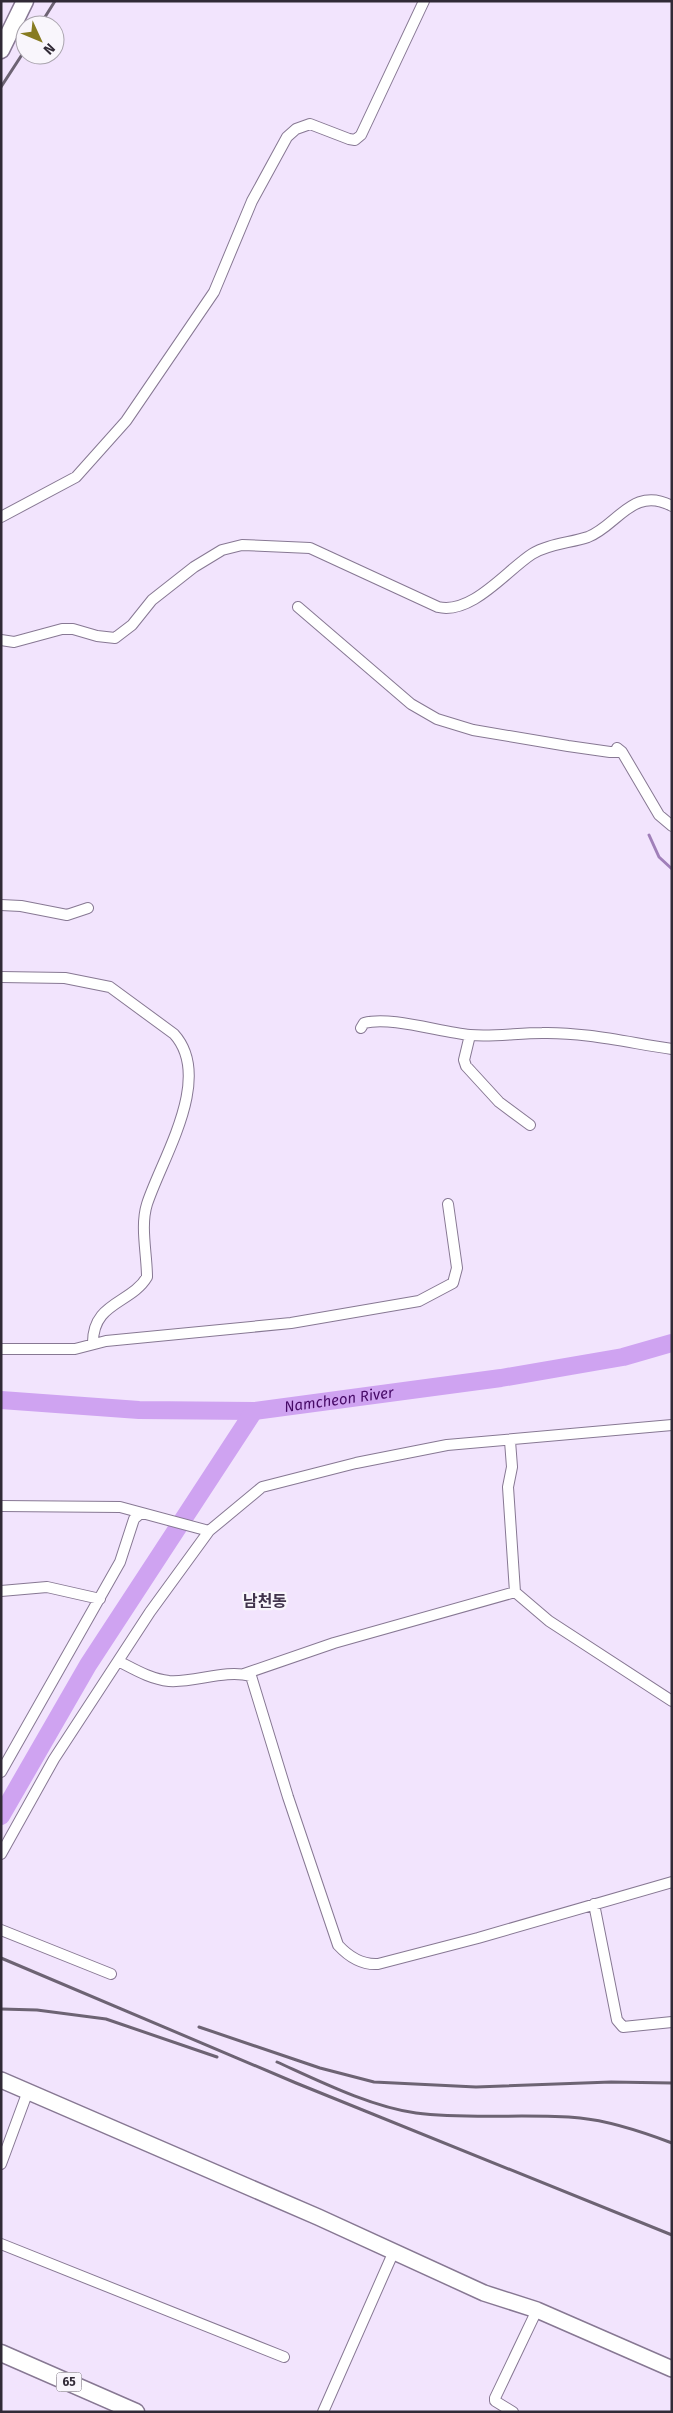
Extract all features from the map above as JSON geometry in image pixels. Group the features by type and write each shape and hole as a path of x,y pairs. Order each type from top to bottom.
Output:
{"main road":[{"path":"1,50 25,1"},
{"path":"1,2080 394,2251 484,2293 537,2310 672,2369"},
{"name":"65","path":"2,2354 136,2412"}],"street":[{"path":"1,517 76,477 126,421 214,292 252,201 287,136 296,129 310,124 349,139 356,140 361,135 424,1"},
{"path":"1,640 14,642 68,629 115,638 132,625 152,600 194,567 222,550 242,545 310,548 438,607 449,607 477,598 538,550 598,532 629,507 650,500 662,500 672,506"},
{"path":"298,607 411,704 437,719 473,730 568,746 618,749 659,815 672,826"},
{"path":"1,905 21,906 67,915 88,908"},
{"path":"1,977 65,978 110,987 174,1034 182,1043 187,1055 189,1070 180,1119 147,1204 144,1219 146,1277 136,1290 116,1302 106,1311 95,1330 93,1344"},
{"path":"361,1028 364,1023 374,1020 470,1035 512,1035 542,1032 672,1049"},
{"path":"470,1035 464,1060 466,1066 500,1102 530,1125"},
{"path":"1,1349 75,1349 106,1341 291,1323 419,1301 446,1289 453,1283 456,1276 457,1268 448,1204"},
{"path":"1,1854 54,1759 150,1612 209,1531 262,1486 356,1463 429,1449 672,1425"},
{"path":"510,1440 512,1467 508,1486 515,1592 528,1605 556,1626 672,1701"},
{"path":"1,1506 120,1507 209,1531"},
{"path":"1,1772 100,1599 120,1562 134,1519 142,1513"},
{"path":"1,1591 47,1587 100,1599"},
{"path":"118,1661 150,1677 170,1681 244,1674 368,1633 515,1592"},
{"path":"244,1674 251,1676 288,1797 338,1946 346,1954 366,1964 378,1964 478,1938 672,1882"},
{"path":"594,1904 618,2020 623,2027 672,2022"},
{"path":"1,1930 111,1974"},
{"path":"1,2164 28,2091"},
{"path":"1,2244 284,2357"},
{"path":"323,2412 394,2251"},
{"path":"513,2412 500,2406 495,2401 537,2310"}],"waterway":[{"path":"649,835 659,857 672,869"},
{"name":"Namcheon River","path":"1,1400 139,1410 254,1411 501,1378 623,1357 672,1343"},
{"path":"1,1816 88,1665 254,1411"}],"railway":[{"path":"46,15 55,1"},
{"path":"1,87 15,65"},
{"path":"1,1958 296,2083 672,2235"},
{"path":"1,2009 37,2010 106,2019 217,2057"},
{"path":"199,2027 320,2068 374,2082 476,2087 611,2082 672,2083"},
{"path":"277,2062 345,2092 399,2110 457,2116 539,2116 592,2119 615,2124 672,2143"}],"district":[{"name":"남천동","path":"265,1601"}]}
